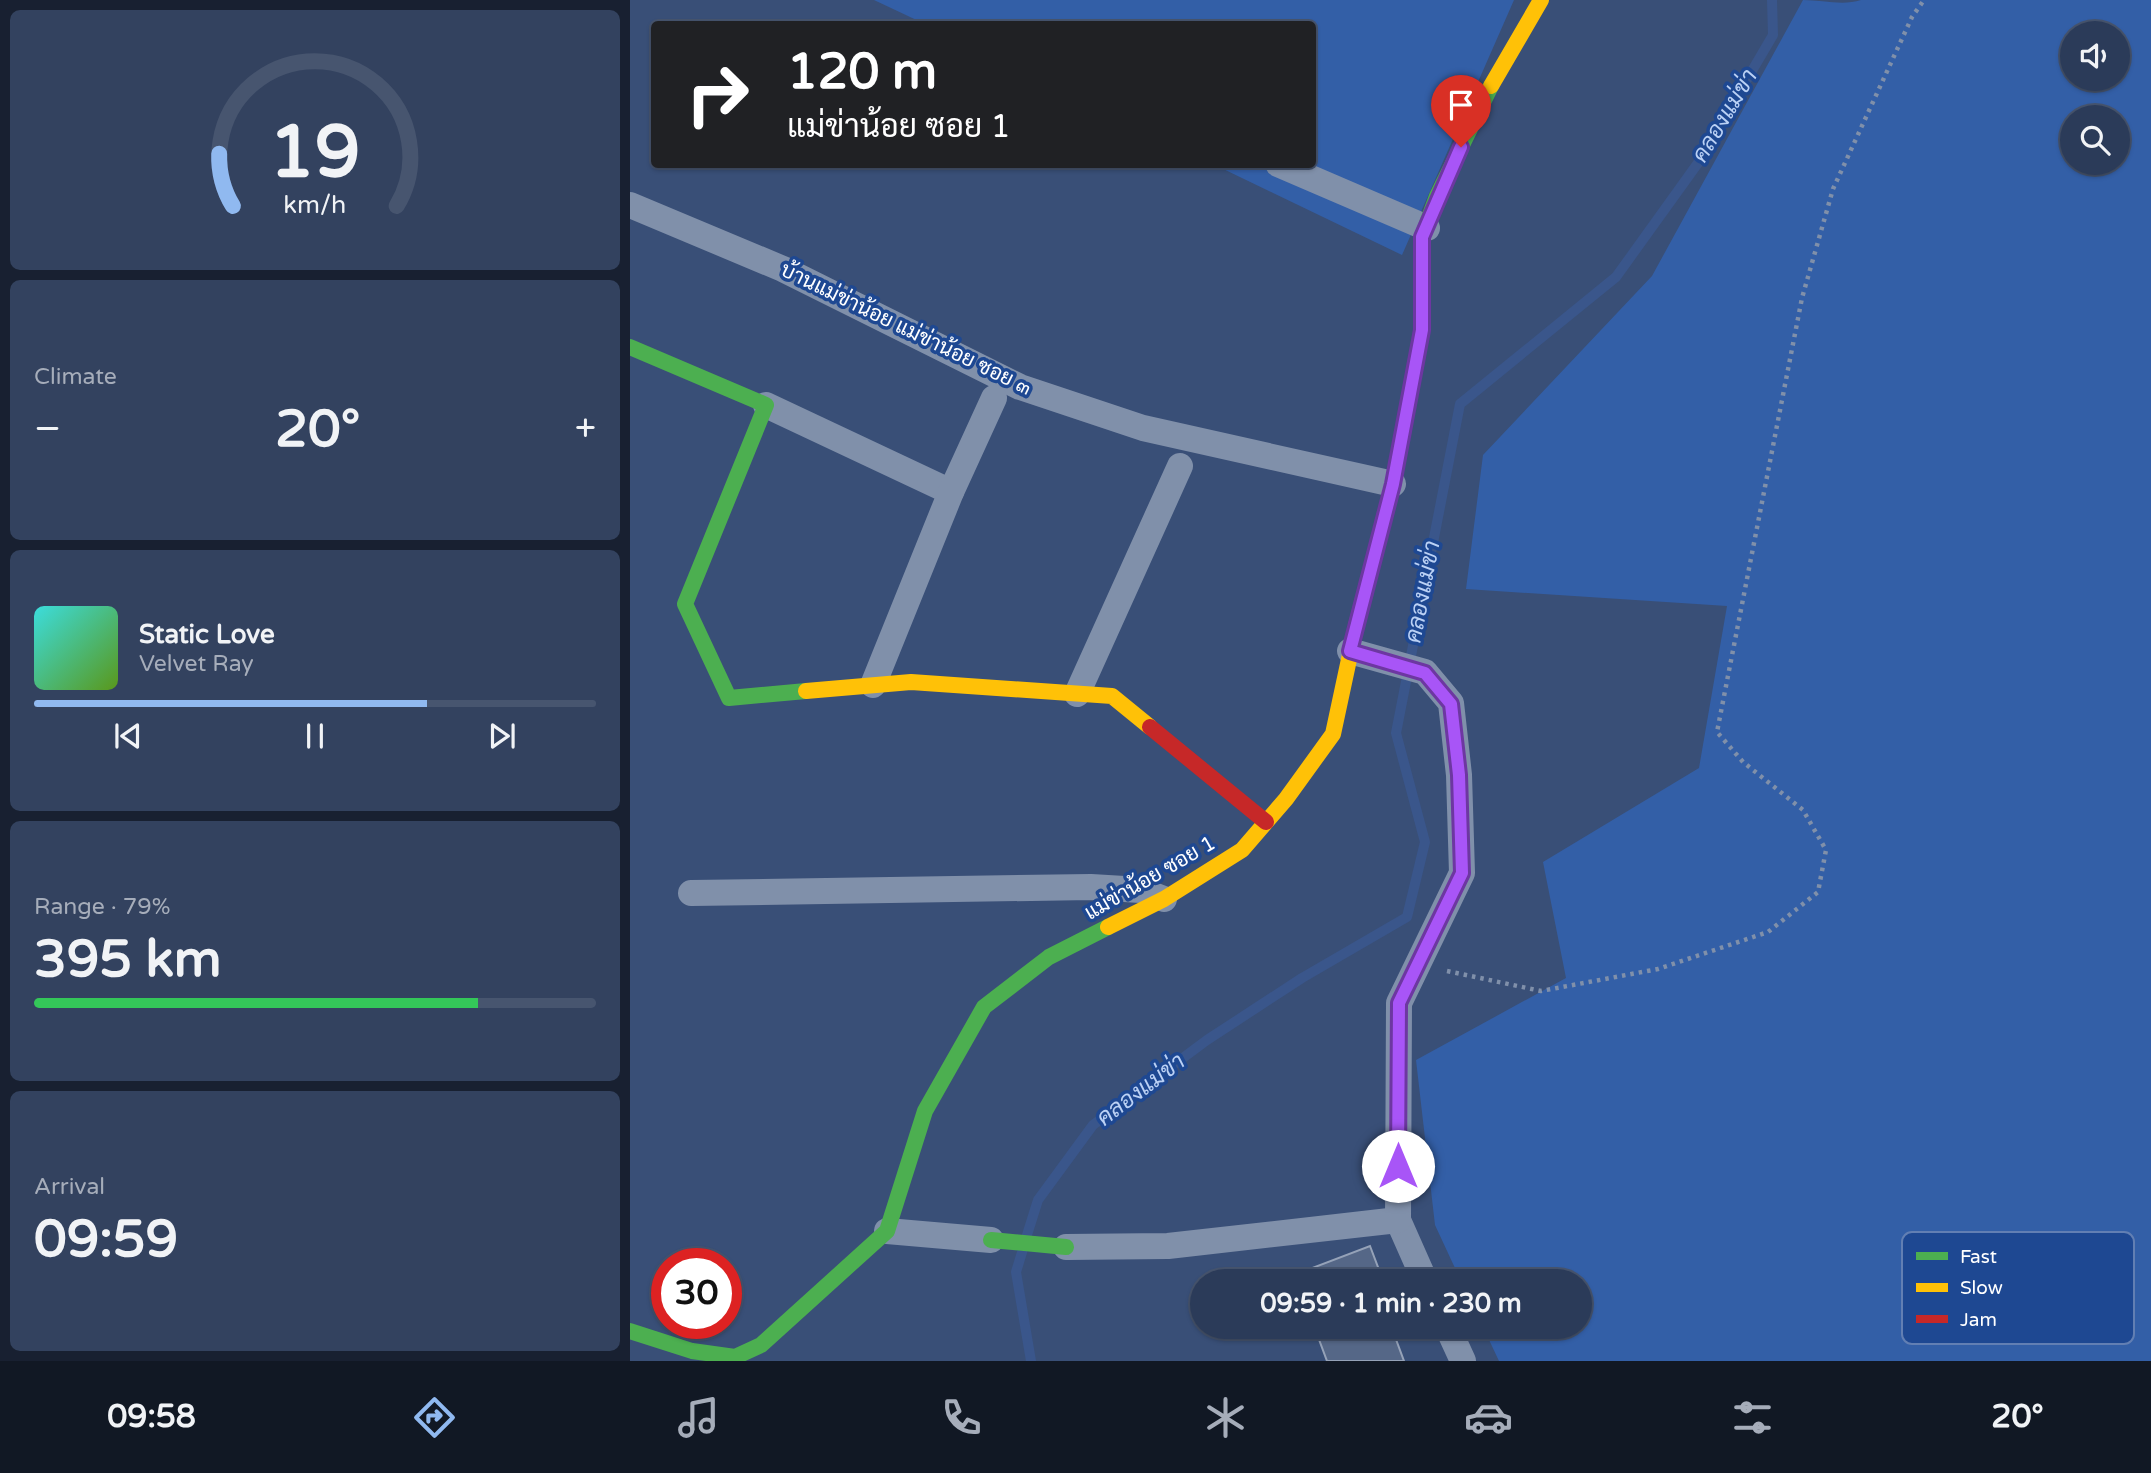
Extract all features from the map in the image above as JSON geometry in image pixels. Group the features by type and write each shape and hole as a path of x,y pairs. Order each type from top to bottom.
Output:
{"street":[{"name":"แม่ข่าน้อย ซอย 1","path":"887,1231 925,1111 984,1007 1049,957 1164,900 1242,850 1334,734 1350,651 1393,484 1422,330 1422,237 1437,196 1484,98 1541,0"},
{"path":"1287,168 1426,228"},
{"name":"บ้านแม่ข่าน้อย แม่ข่าน้อย ซอย ๓","path":"630,205 783,269 1020,387 1143,428 1393,484"},
{"path":"630,346 766,405 951,492"},
{"path":"873,685 951,492 994,398"},
{"path":"766,405 685,604 729,698 911,682 1112,696 1266,822"},
{"path":"1077,694 1180,466"},
{"path":"1350,651 1425,673 1451,704 1459,775 1462,873 1399,1003 1398,1220 1420,1269"},
{"path":"691,893 1091,887 1141,890 1164,900"},
{"path":"630,1331 692,1351 735,1357 761,1345 887,1231 1066,1247 1168,1246 1398,1220"},
{"path":"1453,1339 1464,1361"}],"path":[{"path":"1421,958 1449,972 1541,991 1658,969 1768,932 1818,892 1826,850 1803,810 1743,762 1717,732 1802,298 1833,189 1912,17 1924,0"}],"shaded area":[{"path":"874,0 1514,0 1402,255 1221,168 1316,168 1316,21 919,21"},
{"path":"1803,0 1840,3 1861,0 2151,0 2151,1361 1499,1361 1489,1339 1592,1339 1592,1269 1455,1269 1435,1225 1416,1060 1566,978 1543,862 1699,768 1727,606 1466,589 1483,455 1652,276"}],"building":[{"path":"1370,1246 1379,1269 1310,1269"},
{"path":"1319,1339 1396,1339 1404,1361 1327,1361"}],"waterway":[{"name":"คลองแม่ข่า","path":"1027,1235 1038,1200 1093,1125 1207,1040 1302,978 1407,917 1425,842 1396,733 1460,404 1616,277 1698,163 1773,35 1772,0"},
{"name":"คลองแม่ข่า","path":"1023,1249 1016,1272 1031,1361"}],"traffic: fast":[{"path":"1357,622 1393,484 1422,330 1422,237 1437,196 1491,86"},
{"path":"630,347 766,405 685,604 729,698 806,691"},
{"path":"630,1331 692,1351 735,1357 761,1345 887,1231 925,1111 984,1007 1049,957 1108,927"},
{"path":"991,1240 1066,1247"}],"traffic: slow":[{"path":"1491,86 1541,0"},
{"path":"1108,927 1164,899 1242,850 1286,799 1333,734 1357,622"},
{"path":"806,691 911,682 1112,696 1150,727"}],"traffic: jam":[{"path":"1150,727 1266,822"}],"route":[{"path":"1398,1166 1399,1003 1462,873 1459,775 1451,704 1425,673 1350,651 1393,484 1422,330 1422,237 1437,196 1461,147"}]}
